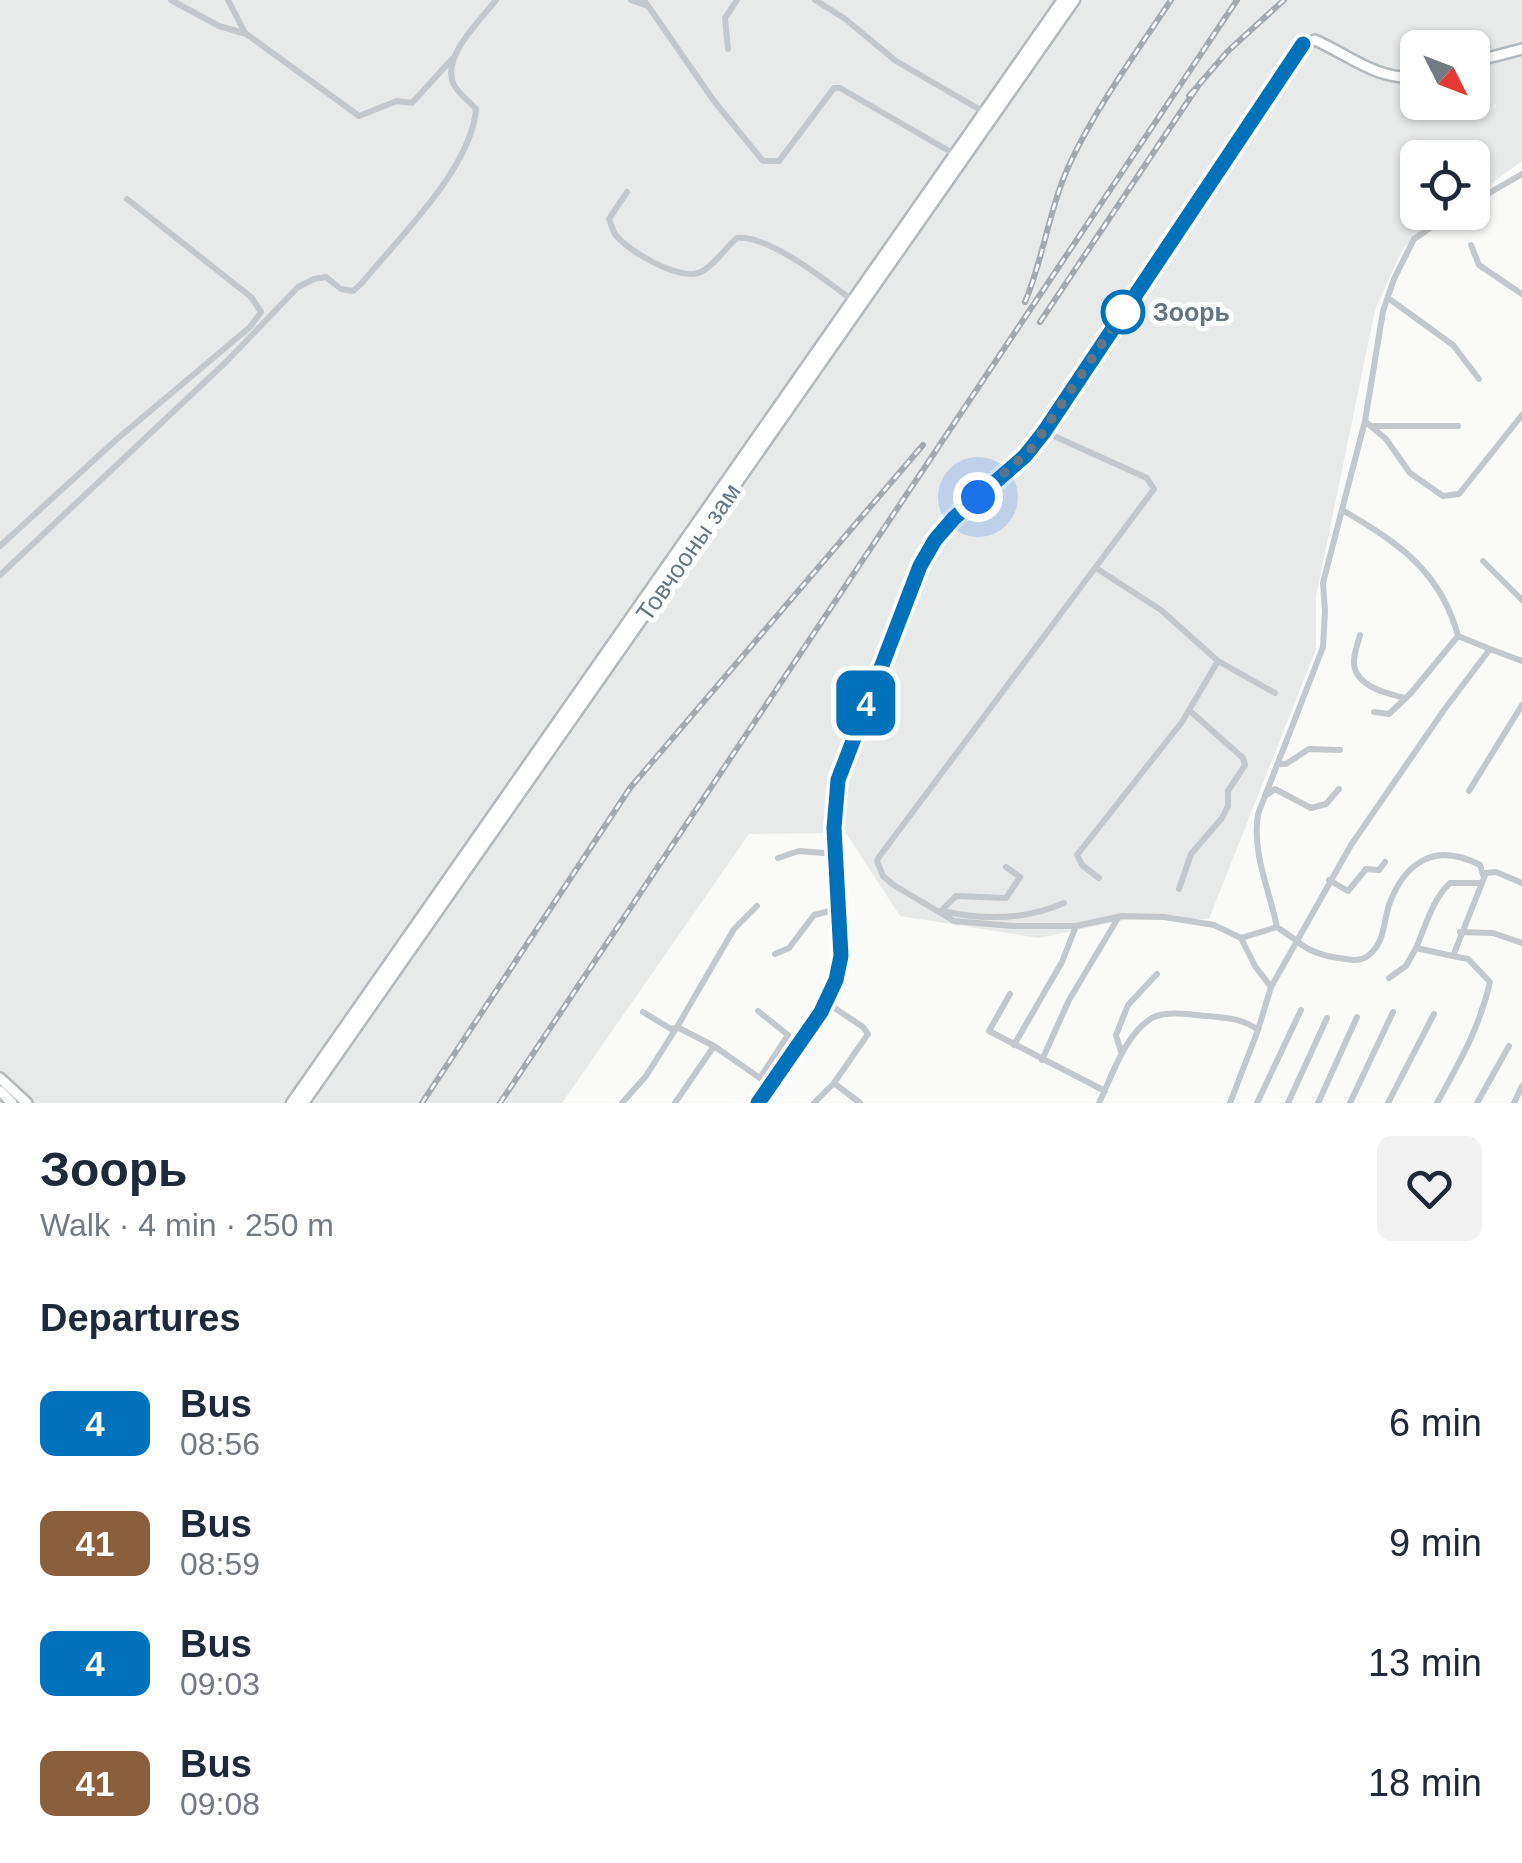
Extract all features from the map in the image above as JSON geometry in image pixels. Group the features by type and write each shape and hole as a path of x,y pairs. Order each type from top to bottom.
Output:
{"highway":[{"name":"Товчооны зам","path":"302,1103 1063,0"},
{"name":"Товчооны зам","path":"292,1103 852,300 1074,0"}],"main road":[{"path":"758,1103 827,1003 840,965 834,802 842,764 920,566 935,540 954,518 1025,456 1044,432 1303,44 1315,40 1375,72 1400,77"},
{"path":"1490,57 1522,48"},
{"path":"0,1078 27,1103"},
{"path":"0,1091 12,1103"}],"street":[{"path":"172,0 219,26 245,33 359,116 398,101 412,103 456,54 496,0"},
{"path":"228,0 245,33"},
{"path":"631,0 646,3 714,101 763,161 779,161 834,88 958,156"},
{"path":"728,49 726,18 737,0"},
{"path":"815,0 844,18 896,61 984,112"},
{"path":"0,575 233,355 298,287 326,277 341,289 353,291 362,283 457,167 470,140 476,109 454,85 451,70 456,54"},
{"path":"1490,193 1522,174"},
{"path":"626,192 610,219 616,234 647,258 674,272 702,272 737,238 751,238 783,254 852,300"},
{"path":"0,546 116,439 250,327 261,312 252,297 127,199"},
{"path":"1427,230 1414,239 1388,298 1365,421 1322,583 1323,647 1264,796 1254,837 1277,927 1310,950 1361,960 1376,948 1389,905 1413,866 1431,856 1450,854 1480,865 1482,879 1452,956"},
{"path":"1471,245 1479,265 1522,293"},
{"path":"1388,298 1453,345 1479,379"},
{"path":"1365,421 1374,426 1410,473 1443,496 1459,494 1522,415"},
{"path":"1374,426 1458,426"},
{"path":"1044,432 1153,483 1152,492 878,856 883,876 949,919 960,922 1076,926 1118,918 1164,917 1214,924 1241,938 1271,987"},
{"path":"1344,511 1379,531 1424,568 1450,607 1458,636"},
{"path":"1483,561 1522,600"},
{"path":"1096,568 1161,610 1218,661 1275,693"},
{"path":"1360,636 1353,662 1358,677 1363,683 1406,698"},
{"path":"1458,636 1522,662"},
{"path":"1374,712 1389,714 1458,636"},
{"path":"1230,1103 1271,987 1329,880 1490,649"},
{"path":"1099,878 1082,865 1077,854 1189,710 1218,661"},
{"path":"1468,791 1522,705"},
{"path":"1179,889 1190,854 1222,818 1228,806 1228,792 1245,765 1243,758 1189,710"},
{"path":"1278,764 1286,764 1310,749 1340,750"},
{"path":"1264,796 1276,789 1311,808 1326,804 1338,789"},
{"path":"778,858 800,851 836,854"},
{"path":"1329,880 1348,891 1366,868 1379,870 1385,862"},
{"path":"941,911 956,896 1006,898 1020,877 1006,867"},
{"path":"1389,978 1406,966 1432,907 1450,883 1482,879 1496,872 1522,883"},
{"path":"941,911 1019,917 1064,902"},
{"path":"622,1103 646,1076 734,929 757,906"},
{"path":"775,954 789,948 814,915 838,909"},
{"path":"1042,1060 1069,1000 1118,918"},
{"path":"1014,1045 1062,962 1076,926"},
{"path":"1241,938 1277,927"},
{"path":"1460,932 1493,934 1522,944"},
{"path":"1416,948 1468,959 1490,982 1471,1042 1437,1103"},
{"path":"1121,1052 1116,1036 1128,1005 1157,974"},
{"path":"1010,994 989,1031 1105,1090"},
{"path":"814,1103 834,1083 868,1034 827,1003"},
{"path":"758,1010 788,1035 760,1078"},
{"path":"1258,1103 1301,1010"},
{"path":"643,1012 671,1029 677,1027 714,1046 770,1086"},
{"path":"1350,1103 1393,1012"},
{"path":"1099,1103 1121,1052 1151,1018 1164,1014 1229,1018 1249,1022 1258,1030"},
{"path":"1388,1103 1434,1014"},
{"path":"1318,1103 1357,1017"},
{"path":"1288,1103 1327,1018"},
{"path":"675,1103 714,1046"},
{"path":"1477,1103 1509,1046"},
{"path":"834,1083 860,1103"},
{"path":"1514,1103 1522,1086"}],"shaded area":[{"path":"0,0 1522,0 1522,161 1490,185 1490,140 1400,140 1400,230 1428,230 1403,248 1375,310 1316,596 1316,649 1209,919 1124,920 1039,938 900,916 846,833 749,834 562,1103 0,1103"}],"railway":[{"path":"1025,302 1070,163 1105,100 1171,0"},
{"path":"500,1103 1237,0"},
{"path":"1189,96 1228,51 1284,0"},
{"path":"1040,322 1198,86"},
{"path":"422,1103 630,788 923,445"}],"bus line":[{"name":"4","path":"758,1103 821,1012 836,980 841,956 834,828 838,780 927,552 954,518 1025,456 1044,432 1303,44"}],"place":[{"name":"Зоорь","path":"1123,312"}],"route":[{"path":"978,497 1032,448 1123,312"}]}
